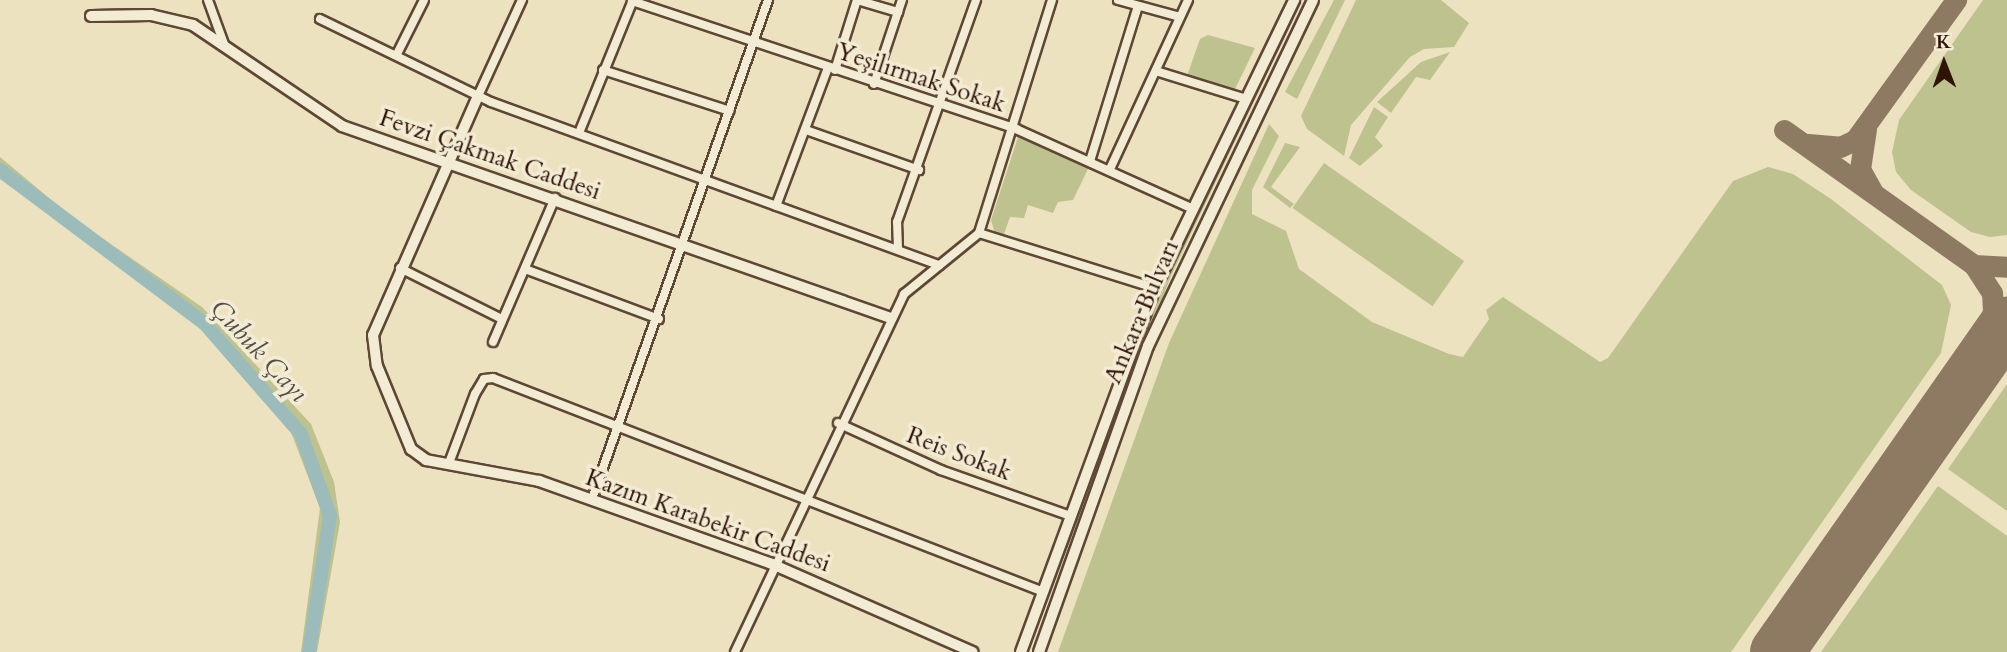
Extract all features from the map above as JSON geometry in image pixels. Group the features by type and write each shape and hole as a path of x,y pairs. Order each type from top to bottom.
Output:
{"street":[{"path":"208,0 224,44"},
{"path":"397,54 424,0"},
{"path":"502,319 400,268 522,0"},
{"path":"592,499 659,319 768,0"},
{"path":"776,206 857,0 898,12"},
{"path":"874,84 902,0"},
{"path":"898,249 897,222 919,170 976,0"},
{"path":"735,652 772,564 838,423 904,294 979,233 1016,129 1052,0"},
{"path":"1118,0 1180,17"},
{"path":"1110,169 1188,0"},
{"name":"Ankara Bulvarı","path":"1021,652 1068,515 1155,288 1243,98 1294,0"},
{"name":"Ankara Bulvarı","path":"1039,652 1148,346 1313,0"},
{"path":"579,134 632,1"},
{"name":"Yeşilırmak Sokak","path":"632,1 874,84 1016,129 1110,169 1191,208"},
{"path":"1090,161 1138,6"},
{"name":"Fevzi Çakmak Caddesi","path":"91,16 171,18 224,44 342,126 555,198 683,248 891,318"},
{"path":"320,19 397,54 478,96 939,265"},
{"path":"603,70 730,111"},
{"path":"1156,71 1243,98"},
{"path":"806,130 919,170"},
{"path":"493,342 555,198"},
{"path":"979,233 1155,288"},
{"name":"Kazım Karabekir Caddesi","path":"400,268 375,325 372,350 403,437 420,458 509,473 592,499 772,564 972,652"},
{"path":"525,269 659,319"},
{"path":"449,463 475,394 488,377 1041,591"},
{"name":"Reis Sokak","path":"838,423 928,465 1068,515"}],"green space":[{"path":"1302,0 1171,276 1028,652 1108,419 1166,277"},
{"path":"1334,0 1345,0 1297,99 1285,92"},
{"path":"1356,0 1441,0 1469,23 1454,47 1424,49 1410,57 1351,125 1344,156 1307,129 1301,116"},
{"path":"1983,0 2007,0 2007,235 1990,237 1971,232 1911,190 1896,172 1892,152 1899,120"},
{"path":"1208,35 1255,48 1235,89 1187,76 1200,39"},
{"path":"1450,52 1430,80 1416,77 1391,113 1377,102 1421,62"},
{"path":"1374,107 1388,117 1375,137 1383,146 1360,166 1349,158"},
{"path":"1269,124 1279,136 1252,190 1252,214 1286,231 1299,269 1372,322 1449,354 1463,357 1489,319 1486,310 1503,297 1600,362 1608,358 1733,181 1768,167 1793,174 1831,199 1942,285 1951,305 1941,353 1731,652 1058,652 1169,343"},
{"path":"1018,137 1089,167 1073,200 1058,202 1053,213 1028,205 1024,218 1010,217 1003,237 996,237 991,220"},
{"path":"1285,143 1300,147 1271,187 1294,204 1290,208 1263,187"},
{"path":"0,157 73,218 202,307 311,424 334,482 340,522 317,652 301,652 320,508 289,427 190,316 0,179"},
{"path":"1324,163 1464,261 1433,306 1292,208"},
{"path":"2007,384 2007,511 1948,469"},
{"path":"1938,486 2007,536 2007,652 1821,652"}],"waterway":[{"name":"Çubuk Çayı","path":"0,170 205,324 301,434 330,516 309,652"}],"taxiway":[{"path":"1808,144 1840,147 1855,140 1956,0"},
{"path":"1866,129 1860,169 1872,191"},
{"path":"1784,130 1974,265"},
{"path":"1979,363 1993,311 1992,293 1974,265 2007,267"}],"runway":[{"path":"1777,652 2007,323"}]}
